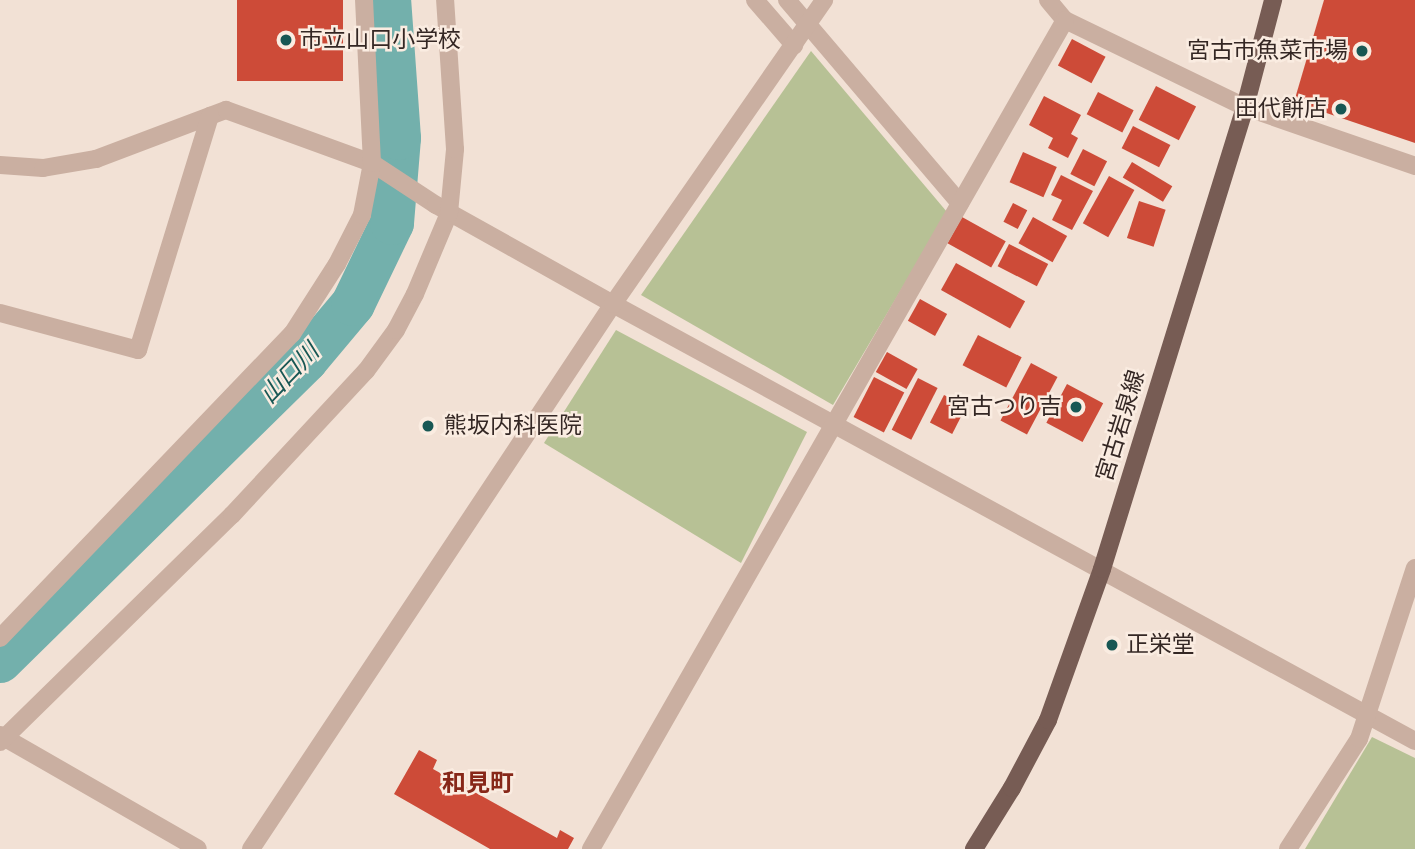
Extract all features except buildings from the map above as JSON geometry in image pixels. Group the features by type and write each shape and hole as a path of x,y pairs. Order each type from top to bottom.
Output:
{"main road":[{"name":"宮古岩泉線","path":"974,849 1012,788 1048,720 1102,569 1244,107 1273,0"}],"street":[{"path":"0,638 292,334 337,264 362,215 372,163 364,0"},
{"path":"198,849 2,738 232,516 366,371 396,330 415,294 442,209 455,149 445,0"},
{"path":"755,0 794,45"},
{"path":"787,0 960,203"},
{"path":"251,849 613,304 824,0"},
{"path":"1048,0 1065,20 1244,107 1415,166"},
{"path":"591,849 1065,20"},
{"path":"0,165 43,168 96,159 226,110 372,163 442,209 613,304 1415,741"},
{"path":"0,313 138,350 210,116"},
{"path":"1288,849 1359,739 1415,568"}],"green space":[{"path":"811,51 947,212 833,405 641,295"},
{"path":"616,330 807,432 741,563 544,443"},
{"path":"1372,737 1415,758 1415,849 1305,849"}],"waterway":[{"name":"山口川","path":"0,661 306,360 353,304 392,223 399,138 389,0"}],"place":[{"name":"市立山口小学校","path":"286,40"},
{"name":"宮古市魚菜市場","path":"1362,51"},
{"name":"田代餅店","path":"1341,109"},
{"name":"宮古つり吉","path":"1076,407"},
{"name":"熊坂内科医院","path":"428,426"},
{"name":"正栄堂","path":"1112,645"}],"district":[{"name":"和見町","path":"478,784"}]}
